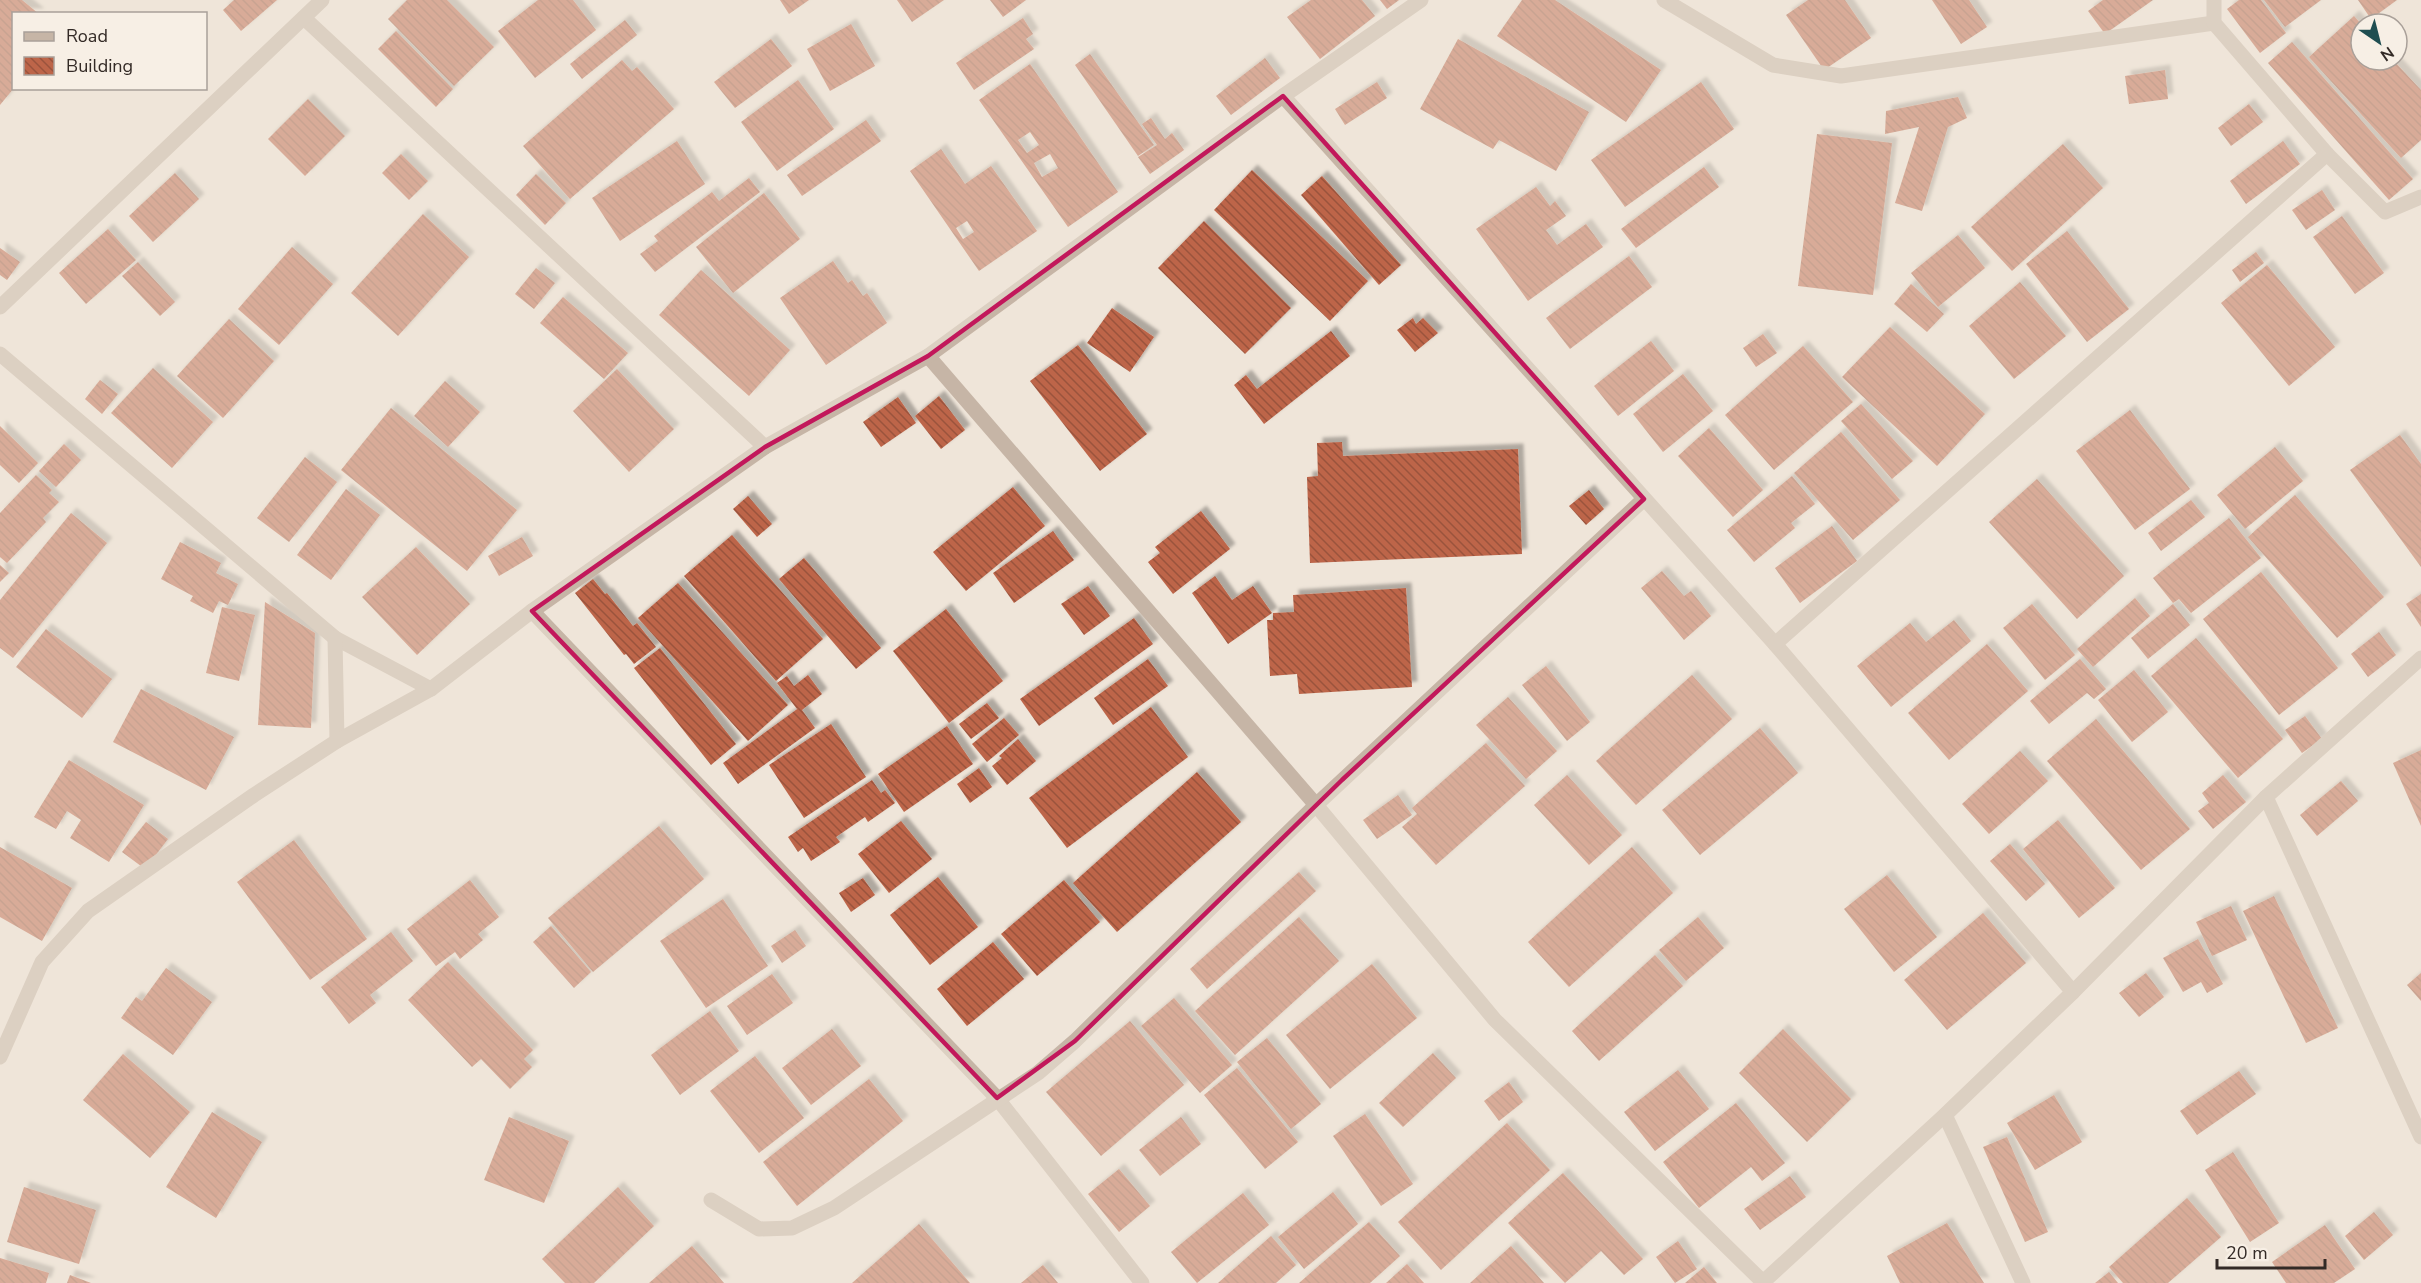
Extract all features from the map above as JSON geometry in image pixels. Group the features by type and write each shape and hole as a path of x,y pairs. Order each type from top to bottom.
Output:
{"street":[{"path":"0,308 322,0"},
{"path":"0,1057 42,962 88,912 254,795 337,741 431,689 532,611 765,447 928,356 1283,96 1421,0"},
{"path":"1664,0 1773,65 1840,76 2214,23"},
{"path":"2214,0 2214,23 2327,153 2385,212 2421,197"},
{"path":"304,18 765,447"},
{"path":"1283,96 1775,644 2073,993"},
{"path":"1775,644 2327,153"},
{"path":"0,354 335,638 431,689"},
{"path":"928,356 1316,805 1495,1020 1763,1282 1945,1115 2073,993 2266,797 2421,658"},
{"path":"711,1200 759,1229 792,1228 834,1208 1038,1072 1075,1041 1316,805 1644,499"},
{"path":"532,611 997,1098 1142,1283"},
{"path":"335,638 337,741"},
{"path":"2266,797 2421,1137"},
{"path":"1945,1115 2023,1283"}],"highlighted area":[{"path":"1283,96 1644,499 1342,780 1075,1041 997,1098 532,611 765,447 928,356"}],"building":[{"path":"0,0 22,0 37,12 12,12 12,90 0,105"},
{"path":"234,0 277,0 241,31 223,10"},
{"path":"407,0 447,0 494,47 454,86 388,19"},
{"path":"538,0 573,0 596,30 535,78 498,31"},
{"path":"780,0 809,0 789,14"},
{"path":"897,0 944,0 912,22"},
{"path":"990,0 1026,0 1003,17"},
{"path":"1311,0 1362,0 1375,16 1320,59 1287,17"},
{"path":"1380,0 1399,0 1387,9"},
{"path":"1522,0 1555,0 1661,70 1626,122 1497,36"},
{"path":"1808,0 1845,0 1871,38 1824,70 1786,15"},
{"path":"1932,0 1969,0 1987,27 1961,44"},
{"path":"2103,0 2153,0 2105,34 2088,11"},
{"path":"2239,0 2261,0 2286,33 2260,53 2227,9"},
{"path":"2264,0 2321,0 2285,27"},
{"path":"2358,0 2397,0 2381,12 2366,12"},
{"path":"1023,18 1033,34 1026,39 1034,49 974,90 956,63"},
{"path":"625,20 637,35 582,79 570,64"},
{"path":"2349,21 2349,72 2404,72 2421,90 2421,140 2401,158 2309,57"},
{"path":"851,24 875,66 830,91 807,49"},
{"path":"396,31 453,89 436,107 378,49"},
{"path":"771,39 792,66 735,108 714,82"},
{"path":"1458,39 1589,112 1556,171 1499,140 1493,149 1420,109"},
{"path":"2292,42 2413,179 2389,200 2268,63"},
{"path":"1090,54 1154,145 1138,156 1075,65"},
{"path":"1265,58 1280,78 1231,115 1216,96"},
{"path":"622,60 632,71 637,67 674,109 570,199 523,146"},
{"path":"1030,64 1118,192 1068,227 979,100","holes":["1030,132 1039,145 1027,153 1018,140","1050,154 1058,168 1042,177 1034,163"]},
{"path":"2165,70 2168,99 2129,104 2125,76"},
{"path":"798,80 834,129 777,171 741,122"},
{"path":"1377,82 1387,98 1345,125 1335,109"},
{"path":"1701,82 1734,129 1625,207 1591,160"},
{"path":"1958,97 1967,118 1948,127 1922,211 1895,203 1919,127 1885,134 1886,111"},
{"path":"308,99 345,136 305,176 268,139"},
{"path":"2249,104 2263,122 2231,146 2218,128"},
{"path":"1151,118 1165,139 1172,133 1184,150 1150,174 1138,157 1157,145 1142,124"},
{"path":"866,120 881,141 802,196 787,175"},
{"path":"1817,134 1892,143 1873,295 1798,286"},
{"path":"677,141 705,184 620,241 592,198"},
{"path":"2283,141 2300,164 2246,204 2230,181"},
{"path":"2063,144 2103,188 2012,271 1971,227"},
{"path":"941,149 965,184 991,166 1037,231 979,271 910,171","holes":["967,221 974,232 963,239 956,228"]},
{"path":"401,154 428,181 409,200 382,173"},
{"path":"1704,167 1719,187 1636,248 1621,229"},
{"path":"1252,170 1368,281 1330,321 1214,210"},
{"path":"175,173 199,199 153,242 129,216"},
{"path":"536,174 566,203 545,225 516,195"},
{"path":"1322,176 1401,265 1379,285 1301,195"},
{"path":"749,178 760,192 655,272 640,254 658,241 654,236 712,192 719,201"},
{"path":"1536,187 1550,206 1555,201 1566,216 1546,230 1557,245 1586,224 1603,247 1528,301 1476,229"},
{"path":"2322,190 2335,210 2306,230 2292,210"},
{"path":"764,193 800,239 733,293 696,247"},
{"path":"423,214 469,257 398,336 351,293"},
{"path":"2342,216 2384,273 2355,294 2313,237"},
{"path":"1204,221 1291,308 1245,354 1158,268"},
{"path":"108,229 136,260 86,304 59,273"},
{"path":"2067,231 2129,309 2087,342 2026,264"},
{"path":"1958,235 1985,268 1938,307 1911,273"},
{"path":"292,247 333,284 279,345 238,309"},
{"path":"0,248 20,262 7,280 0,275"},
{"path":"2256,252 2264,263 2240,282 2232,270"},
{"path":"1629,256 1652,287 1570,349 1546,318"},
{"path":"833,261 848,283 852,280 863,296 867,293 887,323 826,365 780,298"},
{"path":"138,262 175,302 160,316 122,276"},
{"path":"2267,265 2335,347 2289,386 2221,303"},
{"path":"536,268 555,283 534,309 515,294"},
{"path":"701,270 790,350 749,396 659,315"},
{"path":"2020,282 2066,336 2014,379 1969,326"},
{"path":"1911,284 1944,314 1927,332 1894,304"},
{"path":"563,297 628,353 604,379 540,323"},
{"path":"1112,308 1154,337 1130,372 1087,343"},
{"path":"1413,318 1416,324 1423,318 1438,333 1415,352 1397,330"},
{"path":"229,319 274,361 223,418 177,376"},
{"path":"1890,327 1985,414 1937,466 1842,377"},
{"path":"1331,331 1350,356 1264,424 1234,385 1246,375 1257,389"},
{"path":"1763,334 1777,353 1756,367 1743,348"},
{"path":"1651,341 1674,371 1618,416 1594,386"},
{"path":"1078,345 1147,434 1100,471 1030,381"},
{"path":"1803,346 1853,402 1774,470 1725,415"},
{"path":"153,368 213,422 172,468 111,413"},
{"path":"617,369 674,429 629,472 573,411"},
{"path":"1683,374 1713,411 1663,452 1633,414"},
{"path":"100,380 118,394 102,414 85,399"},
{"path":"445,381 480,412 448,447 414,416"},
{"path":"939,396 965,430 941,449 915,416"},
{"path":"898,397 916,423 881,447 863,422"},
{"path":"1861,404 1913,461 1892,479 1841,421"},
{"path":"391,408 517,510 467,571 341,470"},
{"path":"2130,410 2190,489 2135,530 2076,451"},
{"path":"0,426 38,463 19,483 0,465"},
{"path":"1709,428 1763,490 1733,517 1678,456"},
{"path":"1841,432 1900,500 1853,540 1794,473"},
{"path":"2400,435 2421,464 2421,567 2350,470"},
{"path":"1342,442 1343,456 1518,449 1522,554 1310,563 1307,477 1318,476 1317,443"},
{"path":"64,444 81,460 56,487 39,471"},
{"path":"2275,447 2303,481 2245,529 2217,495"},
{"path":"305,457 337,482 289,542 257,518"},
{"path":"36,475 52,490 49,493 59,502 43,518 46,522 7,563 0,557 0,513"},
{"path":"1792,476 1815,504 1791,523 1795,528 1754,562 1727,530"},
{"path":"2037,479 2124,576 2077,619 1989,522"},
{"path":"1013,487 1045,526 966,591 933,552"},
{"path":"346,489 380,515 331,580 297,555"},
{"path":"1589,490 1604,509 1586,525 1569,506"},
{"path":"2295,495 2384,597 2337,638 2248,537"},
{"path":"748,496 772,524 757,537 733,509"},
{"path":"2191,500 2205,517 2161,551 2148,533"},
{"path":"1201,511 1230,549 1173,594 1148,562 1160,553 1155,547"},
{"path":"71,513 107,543 13,658 0,648 0,600"},
{"path":"2229,518 2261,558 2191,613 2179,599 2173,603 2153,578"},
{"path":"1832,526 1857,561 1800,603 1775,568"},
{"path":"1053,531 1074,560 1014,603 993,573"},
{"path":"732,535 823,639 776,681 684,576"},
{"path":"522,537 533,556 499,576 488,556"},
{"path":"180,542 221,563 216,573 238,584 228,605 219,601 213,613 190,601 193,596 161,579"},
{"path":"416,547 470,604 417,655 362,597"},
{"path":"804,558 881,648 856,669 779,579"},
{"path":"0,565 9,573 0,582"},
{"path":"1662,571 1684,596 1691,591 1711,616 1684,640 1641,588"},
{"path":"2261,572 2338,668 2279,715 2203,619"},
{"path":"1215,576 1232,600 1253,586 1272,613 1228,644 1192,593"},
{"path":"593,579 633,626 637,623 656,647 634,664 626,654 624,655 575,593"},
{"path":"678,583 788,705 748,741 638,618"},
{"path":"1088,586 1110,616 1084,635 1061,604"},
{"path":"1406,588 1412,687 1299,694 1297,674 1270,676 1267,620 1273,620 1273,613 1294,612 1293,595"},
{"path":"2421,594 2421,627 2406,604"},
{"path":"2135,598 2150,616 2093,667 2077,649"},
{"path":"265,602 315,633 311,728 258,725"},
{"path":"2032,604 2075,655 2045,680 2003,628"},
{"path":"2173,604 2190,625 2148,659 2131,638"},
{"path":"222,607 255,615 239,681 206,673"},
{"path":"946,609 1003,681 949,723 893,651"},
{"path":"1134,618 1153,644 1039,726 1020,699"},
{"path":"1954,620 1971,641 1891,707 1857,666 1910,623 1926,642"},
{"path":"46,629 112,679 82,718 16,667"},
{"path":"2379,632 2396,655 2368,677 2351,654"},
{"path":"2196,638 2283,739 2238,778 2151,676"},
{"path":"1987,644 2028,691 1949,760 1908,713"},
{"path":"660,648 736,744 711,765 634,668"},
{"path":"1148,659 1168,686 1113,725 1094,698"},
{"path":"2080,659 2106,689 2094,699 2087,693 2049,724 2030,701"},
{"path":"1546,666 1590,722 1567,741 1522,685"},
{"path":"2134,670 2168,712 2132,742 2098,700"},
{"path":"808,675 822,694 802,710 815,728 738,784 723,763 800,707 797,709 777,683 787,676 794,686"},
{"path":"1692,675 1732,719 1636,805 1596,761"},
{"path":"141,689 234,737 206,790 113,742"},
{"path":"1508,697 1557,751 1526,779 1476,725"},
{"path":"987,703 999,718 971,739 959,724"},
{"path":"1151,707 1188,757 1067,848 1029,798"},
{"path":"2305,716 2322,739 2302,753 2285,730"},
{"path":"1004,718 1019,735 987,762 972,744"},
{"path":"2096,719 2190,829 2141,870 2047,761"},
{"path":"831,724 866,777 804,818 769,765"},
{"path":"947,726 973,764 904,812 878,774"},
{"path":"1760,728 1798,773 1700,855 1662,810"},
{"path":"1018,739 1036,761 1007,785 992,766 1002,758 999,756"},
{"path":"1486,743 1525,786 1436,865 1402,827 1417,814 1412,808"},
{"path":"2421,750 2421,826 2393,763"},
{"path":"2020,751 2048,781 1989,834 1962,804"},
{"path":"69,760 144,805 109,862 70,838 81,820 67,811 56,829 34,817"},
{"path":"979,768 992,787 970,803 957,784"},
{"path":"1197,772 1241,822 1117,932 1073,883"},
{"path":"1567,775 1622,835 1589,865 1534,805"},
{"path":"2223,775 2246,802 2213,829 2198,811 2209,803 2202,793"},
{"path":"872,780 881,793 885,790 895,803 868,822 865,817 836,837 840,842 811,861 803,848 798,852 788,837"},
{"path":"2341,781 2358,801 2317,836 2300,815"},
{"path":"1398,795 1412,815 1377,839 1363,820"},
{"path":"2058,820 2115,888 2079,918 2023,849"},
{"path":"901,821 932,859 889,893 858,854"},
{"path":"146,822 168,839 145,869 122,852"},
{"path":"659,826 704,879 593,972 548,918"},
{"path":"294,840 367,939 310,980 237,882"},
{"path":"2010,844 2045,884 2026,901 1990,861"},
{"path":"0,847 72,888 42,941 0,917"},
{"path":"1632,847 1673,893 1569,987 1528,942"},
{"path":"1299,872 1316,891 1207,989 1190,969"},
{"path":"1887,875 1937,937 1894,972 1844,909"},
{"path":"938,877 978,927 930,965 890,915"},
{"path":"863,878 875,895 851,912 839,893"},
{"path":"470,880 499,917 478,934 483,940 460,959 455,952 436,966 407,929"},
{"path":"1064,880 1100,922 1037,976 1001,934"},
{"path":"2274,896 2338,1028 2306,1043 2243,911"},
{"path":"723,899 768,966 706,1008 660,941"},
{"path":"2231,906 2247,940 2212,956 2196,922"},
{"path":"1983,913 2026,963 1947,1030 1904,980"},
{"path":"1299,917 1339,961 1235,1055 1195,1011"},
{"path":"1698,917 1724,948 1686,981 1659,950"},
{"path":"551,926 591,972 574,988 533,942"},
{"path":"795,930 806,946 782,963 771,946"},
{"path":"391,932 413,961 370,995 376,1003 349,1024 321,987"},
{"path":"2198,939 2223,984 2207,993 2201,982 2183,992 2163,958"},
{"path":"993,942 1024,979 967,1026 937,989"},
{"path":"1655,955 1683,986 1599,1061 1572,1031"},
{"path":"448,962 533,1050 524,1059 532,1067 510,1089 481,1059 472,1067 408,1000"},
{"path":"1372,964 1417,1018 1330,1089 1286,1035"},
{"path":"166,968 212,1002 173,1055 121,1018 136,997 142,1001"},
{"path":"2146,973 2164,997 2139,1017 2119,993"},
{"path":"2421,973 2421,1001 2407,985"},
{"path":"772,974 793,1003 747,1035 727,1006"},
{"path":"1174,998 1232,1065 1200,1093 1141,1026"},
{"path":"710,1011 739,1051 680,1095 651,1055"},
{"path":"1130,1021 1184,1085 1101,1156 1046,1092"},
{"path":"832,1029 861,1066 811,1105 782,1068"},
{"path":"1783,1029 1851,1099 1807,1142 1739,1073"},
{"path":"1267,1038 1321,1104 1291,1129 1237,1062"},
{"path":"1433,1053 1456,1078 1403,1127 1379,1103"},
{"path":"123,1054 190,1112 150,1158 83,1100"},
{"path":"755,1056 804,1118 759,1153 710,1091"},
{"path":"1237,1068 1298,1142 1265,1169 1204,1095"},
{"path":"1678,1070 1709,1109 1655,1151 1624,1112"},
{"path":"2239,1071 2256,1094 2197,1135 2180,1111"},
{"path":"869,1079 903,1121 797,1206 763,1162"},
{"path":"1509,1082 1523,1102 1499,1121 1484,1101"},
{"path":"2054,1095 2082,1142 2035,1170 2007,1123"},
{"path":"1736,1103 1785,1163 1762,1181 1751,1167 1699,1208 1663,1162"},
{"path":"212,1112 262,1142 216,1218 166,1187"},
{"path":"1365,1114 1413,1184 1381,1206 1333,1136"},
{"path":"509,1117 569,1141 544,1203 484,1180"},
{"path":"1181,1117 1201,1144 1160,1176 1139,1150"},
{"path":"1507,1123 1550,1170 1441,1270 1398,1222"},
{"path":"2007,1137 2048,1232 2025,1242 1983,1147"},
{"path":"2233,1152 2279,1223 2250,1242 2205,1170"},
{"path":"1119,1169 1150,1206 1119,1232 1088,1194"},
{"path":"1563,1173 1643,1259 1624,1275 1601,1251 1565,1283 1508,1223"},
{"path":"1790,1176 1806,1197 1760,1230 1744,1209"},
{"path":"24,1187 96,1210 79,1264 7,1242"},
{"path":"618,1187 654,1226 594,1283 565,1283 542,1259"},
{"path":"1333,1192 1358,1224 1304,1269 1278,1237"},
{"path":"1243,1193 1269,1225 1197,1283 1171,1252"},
{"path":"2187,1198 2221,1237 2168,1283 2123,1283 2109,1267"},
{"path":"2374,1212 2393,1235 2364,1260 2345,1236"},
{"path":"1369,1222 1400,1256 1370,1283 1299,1283"},
{"path":"1947,1223 1984,1283 1900,1283 1887,1256"},
{"path":"919,1224 970,1283 852,1283"},
{"path":"2325,1225 2355,1269 2334,1283 2286,1283 2272,1262"},
{"path":"1271,1236 1296,1265 1276,1283 1218,1283"},
{"path":"1678,1241 1697,1269 1675,1283 1656,1257"},
{"path":"692,1246 724,1283 649,1283"},
{"path":"1511,1246 1544,1283 1470,1283"},
{"path":"0,1258 49,1273 46,1283 0,1283"},
{"path":"1407,1264 1424,1283 1386,1283"},
{"path":"1043,1265 1058,1283 1021,1283"},
{"path":"1704,1267 1717,1283 1685,1283"},
{"path":"2109,1272 2118,1283 2095,1283"},
{"path":"70,1275 91,1283 67,1283"}]}
